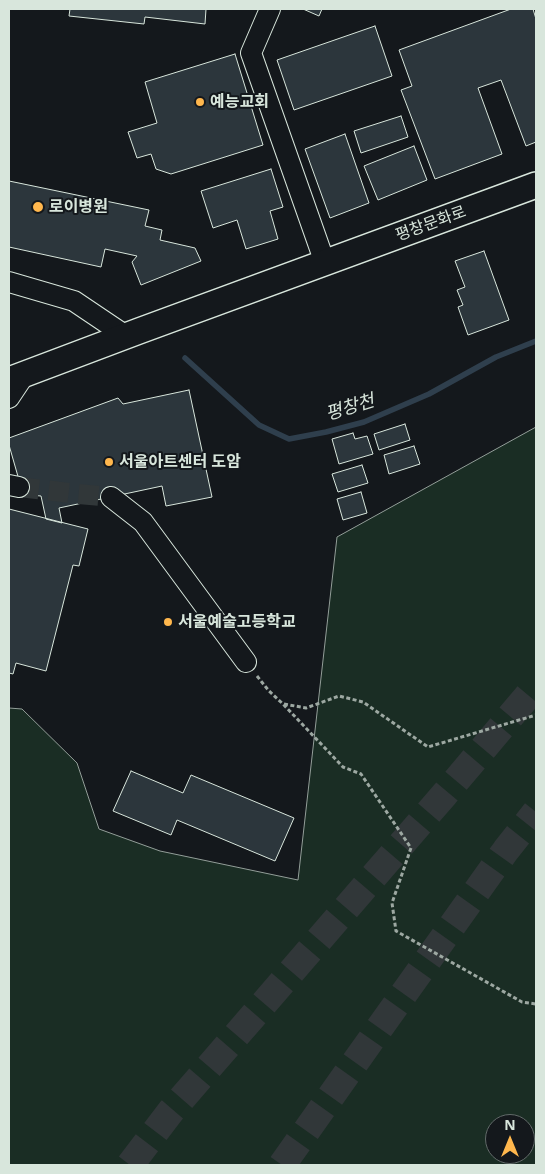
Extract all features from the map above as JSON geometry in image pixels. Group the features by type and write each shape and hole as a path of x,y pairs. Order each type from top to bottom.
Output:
{"main road":[{"name":"평창문화로","path":"17,377 536,185"}],"lane":[{"path":"270,9 251,53 325,263"},
{"path":"9,282 74,301 126,336"},
{"path":"9,398 17,377"},
{"path":"111,497 143,522 246,662"}],"path":[{"path":"246,662 269,691 343,767 361,774 411,848 392,903 396,931 522,1002 536,1004"},
{"path":"283,704 306,708 339,696 363,702 428,747 536,714"}],"green space":[{"path":"536,427 536,1165 9,1165 9,708 22,709 77,763 99,829 160,851 298,880 337,537"}],"building":[{"path":"70,9 206,9 205,24 145,17 144,24 69,16"},
{"path":"303,9 322,9 319,16"},
{"path":"511,9 533,9 536,19 536,142 526,146 501,80 478,88 502,154 435,179 401,90 412,86 399,50"},
{"path":"375,26 392,76 294,110 277,60"},
{"name":"예능교회","path":"235,54 263,145 171,174 156,169 151,154 137,158 128,132 157,123 145,82"},
{"path":"401,116 408,137 361,153 354,131"},
{"path":"345,134 369,203 330,218 305,149"},
{"path":"414,146 427,180 378,200 364,166"},
{"path":"271,169 283,207 270,211 278,239 246,249 237,220 213,228 201,191"},
{"path":"9,181 149,210 145,226 162,230 160,240 195,248 201,261 141,285 132,262 137,256 105,249 101,267 9,247"},
{"path":"484,251 509,320 468,335 458,307 463,305 457,290 465,287 455,261"},
{"name":"서울아트센터 도암","path":"189,390 212,497 166,506 162,486 59,508 62,523 46,519 41,496 19,494 19,480 9,445 9,438 118,398 123,404"},
{"path":"405,424 410,440 379,450 374,434"},
{"path":"353,433 355,439 367,436 373,454 339,464 332,439"},
{"path":"414,446 420,464 389,474 384,455"},
{"path":"362,465 368,483 338,492 332,474"},
{"path":"361,492 367,513 343,520 337,499"},
{"path":"9,509 88,529 79,566 73,565 46,671 16,663 13,674 9,673"},
{"path":"131,771 183,793 191,775 294,818 275,861 177,820 171,835 113,811"}],"waterway":[{"name":"평창천","path":"185,358 259,425 289,439 364,422 429,394 496,357 536,341"}],"tunnel":[{"path":"19,487 111,497"},
{"path":"130,1165 171,1111 536,686"},
{"path":"282,1165 506,850 536,812"}],"place":[{"name":"예능교회","path":"200,102"},
{"name":"로이병원","path":"38,207"},
{"name":"서울아트센터 도암","path":"109,462"},
{"name":"서울예술고등학교","path":"168,622"}]}
